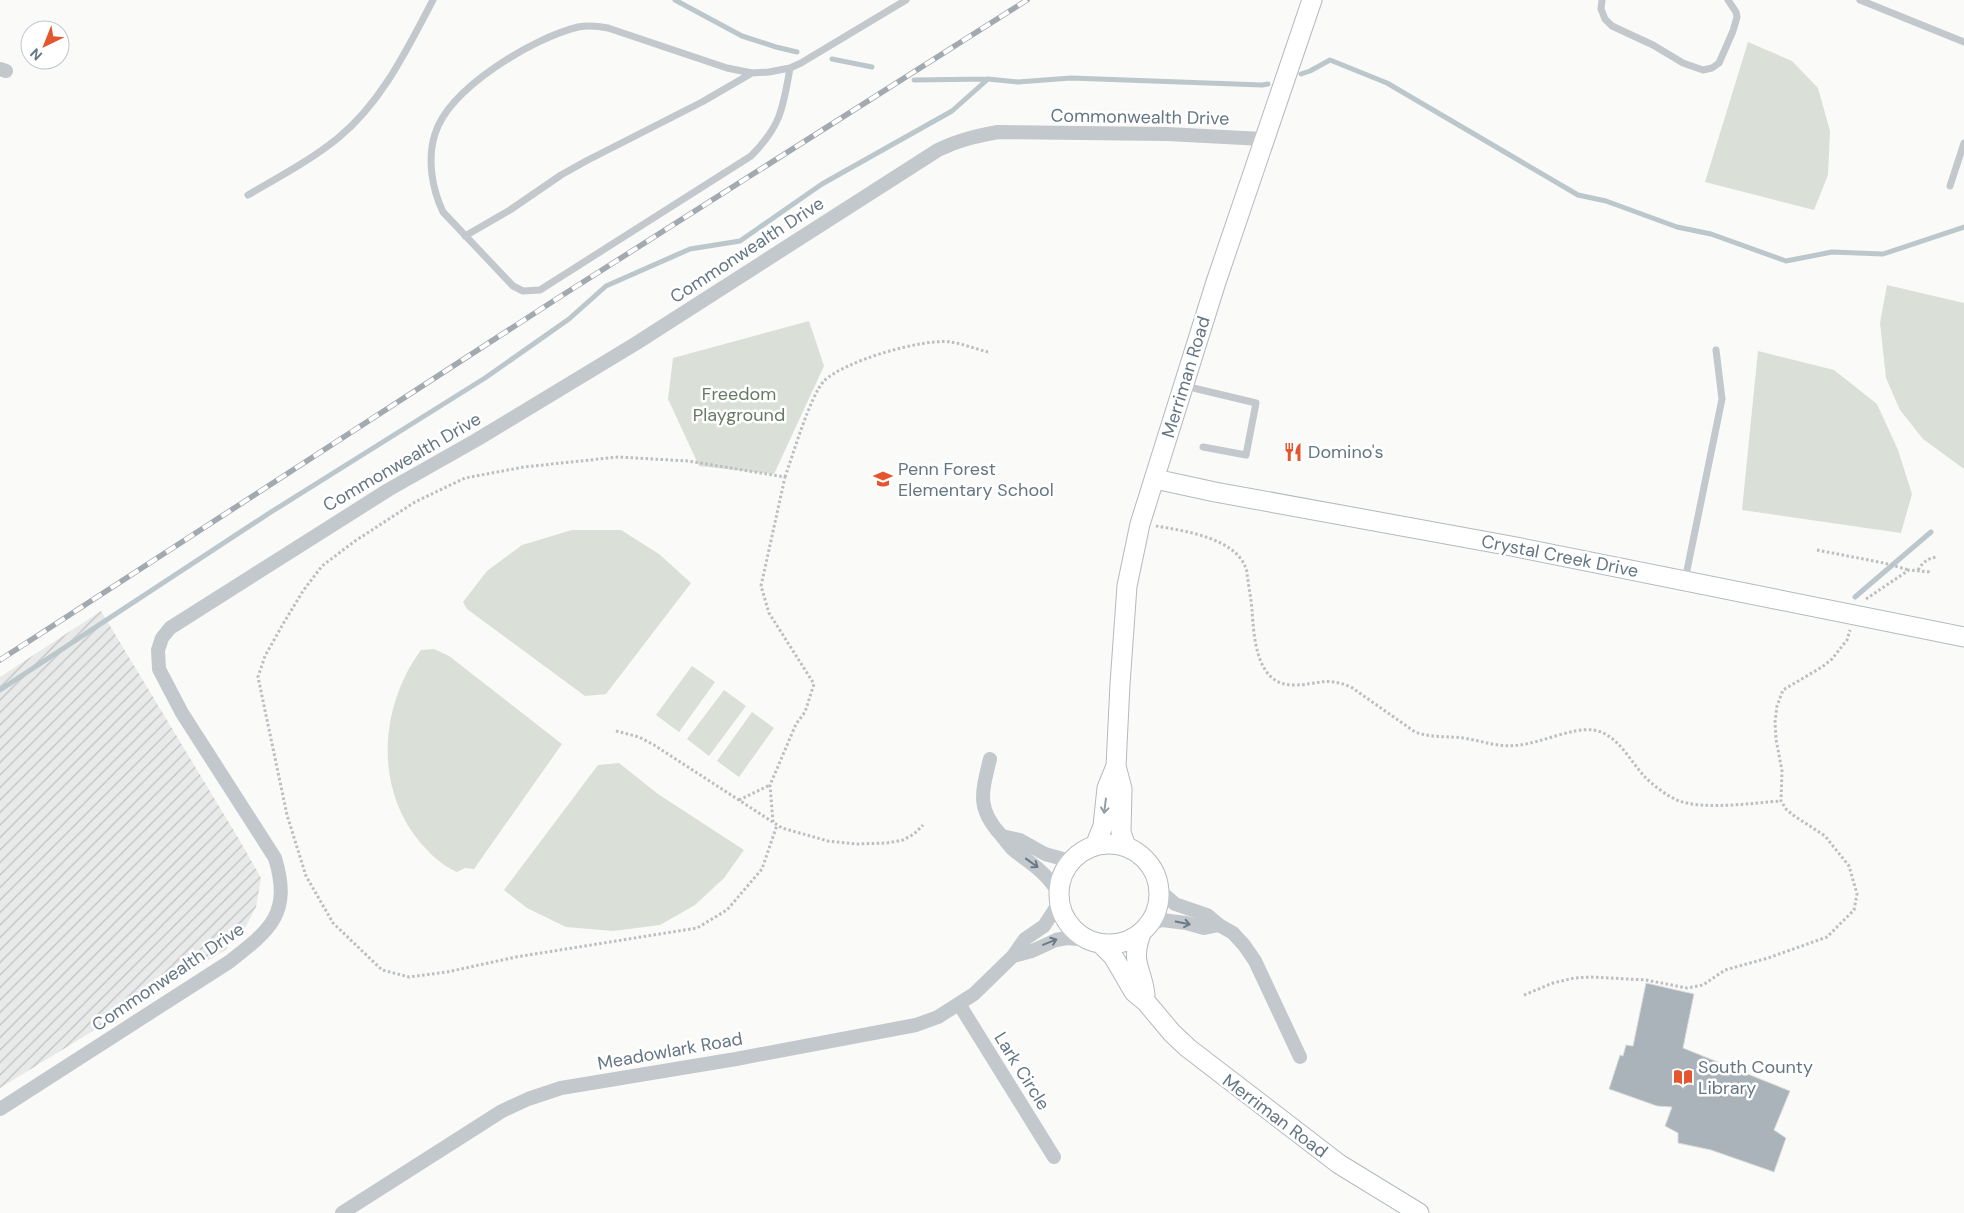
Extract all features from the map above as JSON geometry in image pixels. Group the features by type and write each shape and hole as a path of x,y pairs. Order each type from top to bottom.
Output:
{"main road":[{"name":"Merriman Road","path":"1126,847 1121,832 1122,789 1116,766 1127,586 1140,524 1216,282 1263,139 1312,0"},
{"name":"Crystal Creek Drive","path":"1155,479 1215,492 1386,522 1685,580 1964,637"},
{"name":"Merriman Road","path":"1095,846 1102,826 1107,788 1116,766"},
{"path":"1110,844 1126,847 1138,854 1148,864 1155,876 1159,890 1158,902 1154,914 1144,929 1122,942 1095,942 1078,934 1063,915 1059,897 1062,876 1070,862 1081,852 1095,846 1110,844"},
{"name":"Merriman Road","path":"1144,929 1137,945 1136,960 1144,987 1146,1002"},
{"name":"Merriman Road","path":"1095,942 1113,956 1134,992 1146,1002 1172,1033 1208,1064 1339,1164 1419,1213"}],"street":[{"name":"Commonwealth Drive","path":"0,1109 228,962 261,937 271,924 278,909 281,893 280,877 274,858 182,713 159,669 158,650 162,638 170,628 388,490 478,440 635,344 938,150 951,144 974,136 998,132 1167,134 1263,139"},
{"path":"990,759 983,787 984,807 990,824 1015,851 1042,870 1059,897"},
{"path":"1002,836 1020,840 1045,854 1070,862"},
{"path":"1159,890 1175,904 1207,915 1233,933 1244,945 1255,961 1300,1057"},
{"name":"Meadowlark Road","path":"342,1213 502,1111 528,1099 561,1088 736,1059 916,1025 938,1017 974,994 1013,956 1025,939 1044,926 1050,919 1059,897"},
{"path":"1144,929 1162,920 1186,922 1204,928 1219,925"},
{"name":"Meadowlark Road","path":"1013,956 1032,951 1056,940 1067,938 1095,942"},
{"name":"Lark Circle","path":"960,1004 1054,1158"}],"lane":[{"path":"248,195 315,154 339,137 361,116 376,98 404,54 433,0"},
{"path":"790,68 783,108 776,126 765,142 751,156 540,290 523,291 513,286 443,212 437,199 432,173 432,148 435,133 442,119 476,82 495,67 523,50 558,34 579,27 608,28 727,68 752,73 769,72 790,68 802,63 906,0"},
{"path":"1602,0 1605,19 1612,26 1653,45 1683,63 1703,70 1712,68 1719,63 1733,31 1736,12 1728,0"},
{"path":"1860,0 1964,42"},
{"path":"465,236 510,210 586,161 702,102 752,73"},
{"path":"1950,186 1964,143"},
{"path":"1685,580 1722,398 1716,350"},
{"path":"1184,385 1256,403 1246,456 1203,447"}],"path":[{"path":"773,822 770,785 796,724 804,712 814,684 769,614 761,586 785,477 816,393 825,381 839,371 904,346 950,342 988,352"},
{"path":"777,826 762,869 728,910 697,928 516,957 447,972 409,977 382,970 333,923 306,876 287,814 258,677 265,656 283,624 303,591 322,566 355,541 415,502 465,478 524,467 618,457 688,461 785,477"},
{"path":"1140,524 1182,530 1232,549 1240,556 1245,563 1247,572 1255,646 1264,668 1277,681 1294,685 1321,681 1340,682 1415,732 1427,736 1466,738 1502,746 1520,745 1580,730 1594,730 1613,738 1646,778 1669,796 1679,801 1710,805 1781,801"},
{"path":"1817,550 1884,563 1909,570 1932,572"},
{"path":"1918,570 1923,562 1937,557"},
{"path":"1524,995 1553,983 1574,978 1591,977 1646,980 1687,988 1703,985 1725,970 1768,958 1826,937 1854,910 1857,894 1848,866 1825,836 1793,815 1781,801 1782,771 1775,722 1780,695 1783,690 1822,667 1841,649 1847,640 1853,615 1859,604 1909,570"},
{"path":"616,731 639,737 654,745 777,826 828,841 857,844 887,843 902,840 914,834 923,825"},
{"path":"739,801 770,785"}],"shaded area":[{"path":"101,611 261,878 256,907 245,928 225,950 0,1088 0,677"}],"green space":[{"path":"1748,42 1792,61 1818,88 1830,131 1828,175 1814,210 1705,182"},
{"path":"1887,285 1964,303 1964,469 1923,439 1900,410 1886,378 1880,323"},
{"name":"Freedom Playground","path":"809,321 824,366 774,474 699,466 668,399 673,358"},
{"path":"1758,351 1834,370 1877,404 1898,450 1912,494 1901,533 1742,510"},
{"path":"572,530 621,530 659,554 691,583 606,694 585,696 467,609 463,602 487,571 522,545"},
{"path":"434,649 449,656 562,744 474,869 465,868 457,872 436,859 427,850 404,819 395,796 389,771 390,721 397,696 407,672 421,650"},
{"path":"692,666 715,682 679,732 656,715"},
{"path":"724,690 746,706 709,756 687,739"},
{"path":"752,712 774,728 739,777 717,761"},
{"path":"619,763 658,794 744,850 724,878 695,905 660,925 613,931 566,927 527,908 504,890 598,765"}],"building":[{"name":"South County Library","path":"1646,983 1694,994 1683,1048 1790,1091 1774,1130 1786,1138 1774,1172 1711,1150 1678,1143 1678,1133 1665,1126 1672,1107 1657,1106 1609,1089 1620,1055 1623,1056 1626,1045 1633,1046"}],"waterway":[{"path":"675,0 742,36 797,52"},
{"path":"832,59 872,67"},
{"path":"1301,74 1330,60 1387,83 1578,195 1606,201 1677,227 1711,234 1786,261 1832,252 1883,254 1964,227"},
{"path":"914,80 988,79 1018,82 1071,78 1268,84"},
{"path":"0,690 271,512 485,378 569,319 606,286 690,249 740,241 822,184 952,111 988,79"},
{"path":"1855,597 1931,532"}],"railway":[{"path":"0,660 558,298 1027,0"}],"place":[{"name":"Domino's","path":"1293,452"},
{"name":"Penn Forest Elementary School","path":"883,479"},
{"name":"South County Library","path":"1683,1077"}]}
